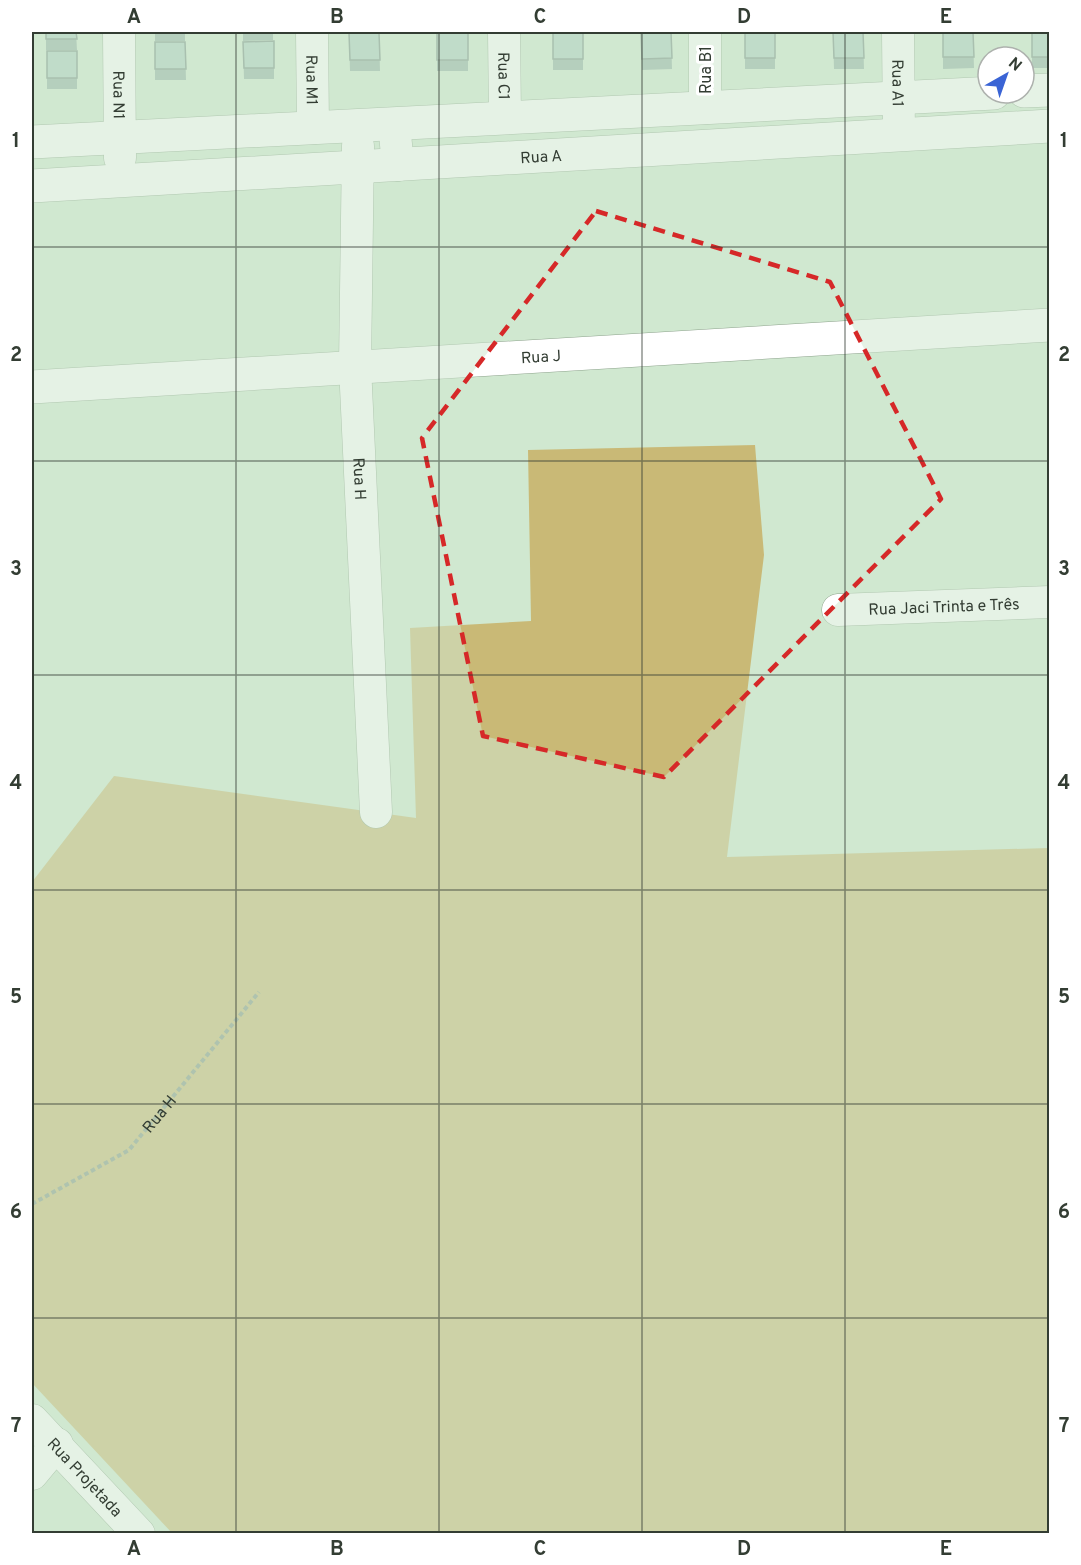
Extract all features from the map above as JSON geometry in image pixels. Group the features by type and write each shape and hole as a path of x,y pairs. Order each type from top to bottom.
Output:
{"street":[{"name":"Rua N1","path":"118,32 120,148"},
{"name":"Rua M1","path":"312,32 313,128"},
{"name":"Rua C1","path":"504,32 505,118"},
{"name":"Rua B1","path":"705,32 705,108"},
{"name":"Rua A1","path":"898,32 899,135"},
{"path":"32,142 120,148 313,128 976,94"},
{"path":"804,103 804,141"},
{"path":"582,114 586,153"},
{"path":"394,124 398,165"},
{"name":"Rua A","path":"32,186 358,157 398,165 1050,126"},
{"name":"Rua H","path":"358,157 355,366 376,812"},
{"name":"Rua J","path":"32,387 1050,325"},
{"name":"Rua Jaci Trinta e Três","path":"838,610 1050,602"},
{"name":"Rua Projetada","path":"32,1420 139,1533"},
{"path":"32,1474 57,1444"}],"path":[{"name":"Rua H","path":"32,1204 129,1150 259,992"}],"highlighted area":[{"path":"596,211 830,282 941,499 664,777 483,736 422,438"}],"shaded area":[{"path":"755,445 764,555 727,857 1049,848 1049,1533 172,1533 32,1383 32,882 114,776 416,818 410,628 531,621 528,450"}],"building":[{"path":"46,32 76,32 77,39 46,39"},
{"path":"553,32 583,32 583,59 553,59"},
{"path":"641,32 671,32 672,58 642,59"},
{"path":"745,32 775,32 775,58 745,58"},
{"path":"833,32 863,32 864,58 834,58"},
{"path":"943,32 973,32 974,57 943,57"},
{"path":"1032,32 1050,32 1050,57 1036,57 1036,45 1032,45"},
{"path":"349,33 379,33 380,60 350,60"},
{"path":"437,33 468,33 468,60 437,60"},
{"path":"274,41 274,68 244,68 243,42"},
{"path":"155,42 185,42 186,69 155,69"},
{"path":"47,51 77,51 77,78 47,78"}]}
